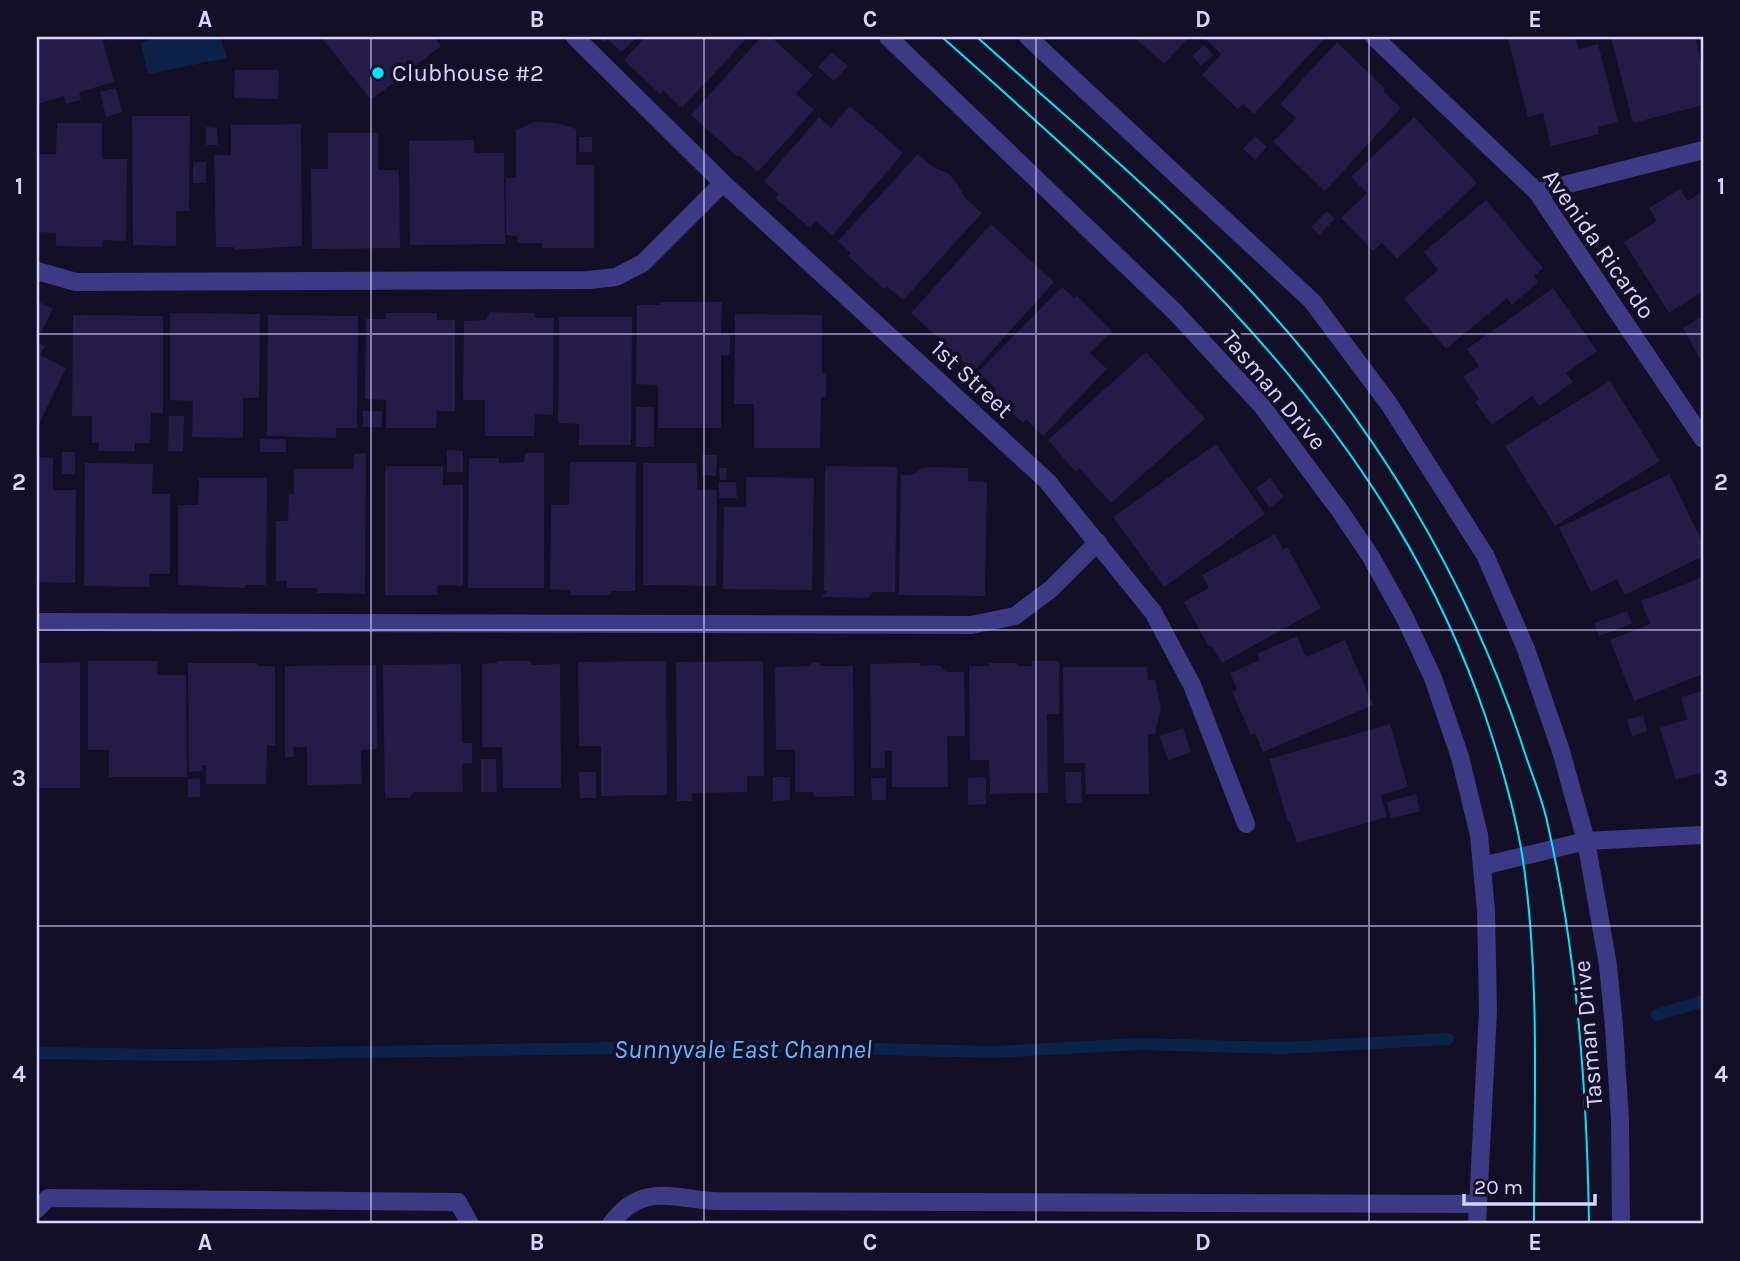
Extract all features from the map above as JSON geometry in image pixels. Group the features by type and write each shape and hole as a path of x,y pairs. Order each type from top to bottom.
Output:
{"street":[{"name":"1st Street","path":"575,37 723,183 1047,481 1153,611 1192,685 1246,824"},
{"name":"Tasman Drive","path":"888,37 1175,312 1262,406 1340,511 1371,557 1405,618 1433,678 1460,757 1479,835 1486,911 1488,1011 1477,1224"},
{"name":"Tasman Drive","path":"1028,37 1312,301 1389,404 1485,555 1530,662 1561,751 1586,841 1608,965 1614,1027 1620,1120 1621,1224"},
{"name":"Avenida Ricardo","path":"1374,37 1537,192 1703,439"},
{"path":"1537,192 1703,150"},
{"path":"37,271 76,282 589,280 616,277 643,263 723,183"},
{"path":"37,622 971,625 1014,616 1051,589 1098,542"},
{"path":"1482,866 1586,841 1703,835"},
{"path":"611,1224 626,1206 656,1195 727,1201 1476,1204"},
{"path":"37,1209 48,1198 458,1202 470,1224"}],"water":[{"path":"155,37 220,37 227,58 148,74 141,43"}],"building":[{"path":"37,37 102,37 114,82 79,92 81,100 66,104 64,96 37,104"},
{"name":"Clubhouse #2","path":"321,37 434,37 441,46 371,100"},
{"path":"598,37 637,37 622,52 607,39 604,42"},
{"path":"645,37 748,37 682,108 663,90 660,94 624,60"},
{"path":"761,37 771,37 813,75 796,94 814,110 758,172 691,115"},
{"path":"1134,37 1189,37 1164,64"},
{"path":"1326,37 1254,114 1243,104 1238,109 1202,75 1221,54 1204,38"},
{"path":"1575,37 1578,49 1598,44 1618,122 1598,127 1599,134 1551,146 1543,113 1528,117 1508,38"},
{"path":"1611,37 1695,37 1703,71 1703,105 1633,123"},
{"path":"1337,42 1401,108 1325,191 1273,142 1296,118 1280,104"},
{"path":"1204,45 1213,55 1201,66 1192,56"},
{"path":"832,52 848,66 834,81 818,67"},
{"path":"235,70 279,70 278,99 234,98"},
{"path":"116,88 122,112 106,117 100,92"},
{"path":"850,106 903,153 832,236 816,221 810,228 775,198 778,194 764,181 819,117 831,128"},
{"path":"132,116 190,116 189,211 176,211 176,246 133,245"},
{"path":"1414,117 1477,183 1397,259 1382,243 1373,251 1341,218 1367,193 1351,177"},
{"path":"534,122 557,123 576,129 576,165 594,165 594,248 542,248 542,243 517,243 517,236 506,235 506,178 516,178 516,130"},
{"path":"57,123 102,123 102,159 127,159 126,241 103,240 102,247 56,246 56,233 38,232 38,154 56,154"},
{"path":"301,124 302,246 234,250 234,247 216,247 214,155 231,155 231,125"},
{"path":"206,127 217,128 218,145 206,145"},
{"path":"328,133 378,133 378,170 399,170 400,248 312,249 311,169 328,169"},
{"path":"1255,136 1267,147 1255,160 1243,149"},
{"path":"579,137 592,137 592,152 579,152"},
{"path":"474,140 474,153 504,153 505,244 410,245 409,141"},
{"path":"918,154 933,167 949,174 965,198 982,213 903,300 887,286 884,289 848,256 851,253 838,241"},
{"path":"193,162 206,162 206,183 193,183"},
{"path":"1680,189 1688,201 1703,191 1703,291 1669,313 1624,242 1657,221 1649,208"},
{"path":"1486,200 1543,268 1534,276 1538,282 1512,305 1507,298 1446,349 1404,299 1438,270 1424,252"},
{"path":"1327,211 1335,219 1319,235 1311,227"},
{"path":"991,224 1054,282 974,371 911,313"},
{"path":"1062,287 1074,298 1077,296 1112,331 1090,353 1107,369 1043,436 1026,419 1023,423 992,393 996,389 978,372"},
{"path":"1553,288 1597,351 1566,373 1573,382 1539,406 1532,396 1492,425 1475,402 1479,399 1463,377 1479,366 1467,349"},
{"path":"37,301 53,309 37,341"},
{"path":"660,302 722,302 721,335 730,335 730,355 721,355 721,428 658,428 658,385 636,384 637,305 660,305"},
{"path":"490,312 534,313 536,318 554,318 553,415 535,414 534,436 485,436 485,400 463,400 464,321 486,320"},
{"path":"170,313 260,314 259,398 243,398 243,438 192,437 193,401 170,400"},
{"path":"386,313 437,313 437,320 455,320 455,411 437,411 436,428 386,428 386,400 365,399 366,319 386,319"},
{"path":"735,314 822,315 822,373 826,373 826,397 821,397 820,448 754,448 754,404 734,404"},
{"path":"73,315 163,316 163,413 151,413 150,443 135,443 135,451 99,451 99,443 92,443 92,416 72,416"},
{"path":"268,315 358,316 357,428 336,428 336,438 267,436"},
{"path":"1703,316 1703,364 1683,328"},
{"path":"559,317 632,317 631,445 579,445 579,424 558,423"},
{"path":"37,342 45,346 40,355 66,368 37,428"},
{"path":"1146,352 1205,419 1111,503 1079,468 1076,472 1048,440"},
{"path":"1610,381 1660,461 1555,526 1505,446"},
{"path":"636,407 654,407 654,447 636,447"},
{"path":"363,411 382,411 382,427 363,427"},
{"path":"169,416 184,416 183,451 168,451"},
{"path":"260,439 286,439 286,452 260,452"},
{"path":"1216,444 1265,514 1164,587 1113,517"},
{"path":"447,450 463,451 463,472 447,472"},
{"path":"62,452 75,452 75,474 62,474"},
{"path":"366,453 365,594 317,593 317,588 287,588 287,581 276,581 276,521 288,521 289,494 294,494 294,469 353,469 354,454"},
{"path":"525,453 544,453 544,588 468,588 469,458 499,458 499,463 524,462"},
{"path":"702,455 717,455 716,476 702,475"},
{"path":"37,457 53,458 53,490 76,490 75,583 37,582"},
{"path":"570,462 636,462 635,591 611,591 610,595 570,595 570,590 550,589 551,505 569,505"},
{"path":"85,463 153,464 152,494 170,494 170,574 149,574 150,587 84,586"},
{"path":"643,463 697,463 697,490 717,490 716,586 643,585"},
{"path":"385,466 443,466 443,485 463,485 463,586 438,585 437,595 385,595"},
{"path":"825,466 897,467 895,592 873,592 868,598 822,597 827,591 824,591"},
{"path":"926,467 968,468 968,481 987,482 985,596 899,595 901,475 911,475"},
{"path":"719,468 727,468 726,480 720,480"},
{"path":"1669,474 1703,543 1703,556 1625,595 1617,579 1591,592 1559,528"},
{"path":"746,477 814,478 812,590 723,589 724,507 746,507"},
{"path":"199,478 267,478 266,585 245,585 245,588 178,585 178,505 198,505"},
{"path":"1270,478 1284,497 1270,508 1256,488"},
{"path":"719,482 736,482 737,498 719,498"},
{"path":"1275,534 1283,549 1287,547 1321,608 1222,663 1211,645 1209,647 1184,602 1209,588 1202,575"},
{"path":"1703,577 1703,674 1634,701 1610,640 1650,624 1641,601"},
{"path":"1627,611 1632,624 1599,636 1594,623"},
{"path":"1297,636 1306,657 1345,640 1373,705 1263,752 1255,733 1251,735 1232,692 1237,689 1230,673 1260,660 1257,654"},
{"path":"88,661 157,661 158,675 186,675 187,777 109,777 109,750 88,750"},
{"path":"531,661 532,665 560,664 561,788 503,788 502,747 482,747 482,664"},
{"path":"666,661 667,795 601,796 601,746 579,746 578,662"},
{"path":"763,661 764,776 747,776 747,792 692,793 692,801 677,801 676,662"},
{"path":"1032,661 1059,661 1059,714 1047,714 1048,793 990,794 989,760 970,760 969,666 1017,663 1017,666 1032,666"},
{"path":"80,662 80,788 37,788 37,663"},
{"path":"813,662 821,666 853,666 854,796 814,797 813,792 795,792 795,750 776,750 775,667 809,666"},
{"path":"188,663 257,663 257,666 275,666 275,746 267,745 266,784 206,784 206,765 202,765 202,771 189,772"},
{"path":"920,663 920,666 939,665 946,672 964,672 965,736 947,736 948,787 892,787 892,751 885,751 885,768 871,768 870,664"},
{"path":"461,664 462,743 472,743 472,763 462,764 463,792 414,792 409,798 385,798 383,665"},
{"path":"376,665 377,749 361,750 362,784 307,785 307,747 293,747 294,757 285,757 285,666"},
{"path":"1063,667 1147,667 1148,680 1155,680 1161,707 1155,734 1148,734 1149,794 1086,794 1085,763 1064,763"},
{"path":"1703,691 1703,772 1676,780 1660,728 1687,719 1681,697"},
{"path":"1643,715 1647,731 1632,736 1627,720"},
{"path":"1390,724 1408,787 1381,795 1387,817 1297,843 1269,759"},
{"path":"1183,728 1191,752 1168,760 1159,736"},
{"path":"481,759 496,759 497,792 481,792"},
{"path":"579,772 596,772 596,798 580,798"},
{"path":"1065,772 1081,772 1082,803 1066,803"},
{"path":"773,777 790,777 790,800 773,801"},
{"path":"986,777 986,804 968,805 968,778"},
{"path":"200,778 200,797 188,797 188,779"},
{"path":"871,778 886,778 886,800 872,800"},
{"path":"1416,794 1420,811 1391,819 1387,802"}],"waterway":[{"name":"Sunnyvale East Channel","path":"1657,1015 1703,1001"},
{"name":"Sunnyvale East Channel","path":"37,1053 179,1055 749,1046 995,1052 1140,1044 1283,1048 1448,1039"}],"tram line":[{"path":"942,37 1107,186 1186,263 1260,342 1329,426 1390,515 1443,612 1492,736 1513,810 1524,867 1534,1001 1534,1224"},
{"path":"977,37 1165,205 1274,316 1319,370 1361,427 1436,547 1496,674 1547,821 1573,971 1583,1072 1589,1224"}],"place":[{"name":"Clubhouse #2","path":"378,73"}]}
